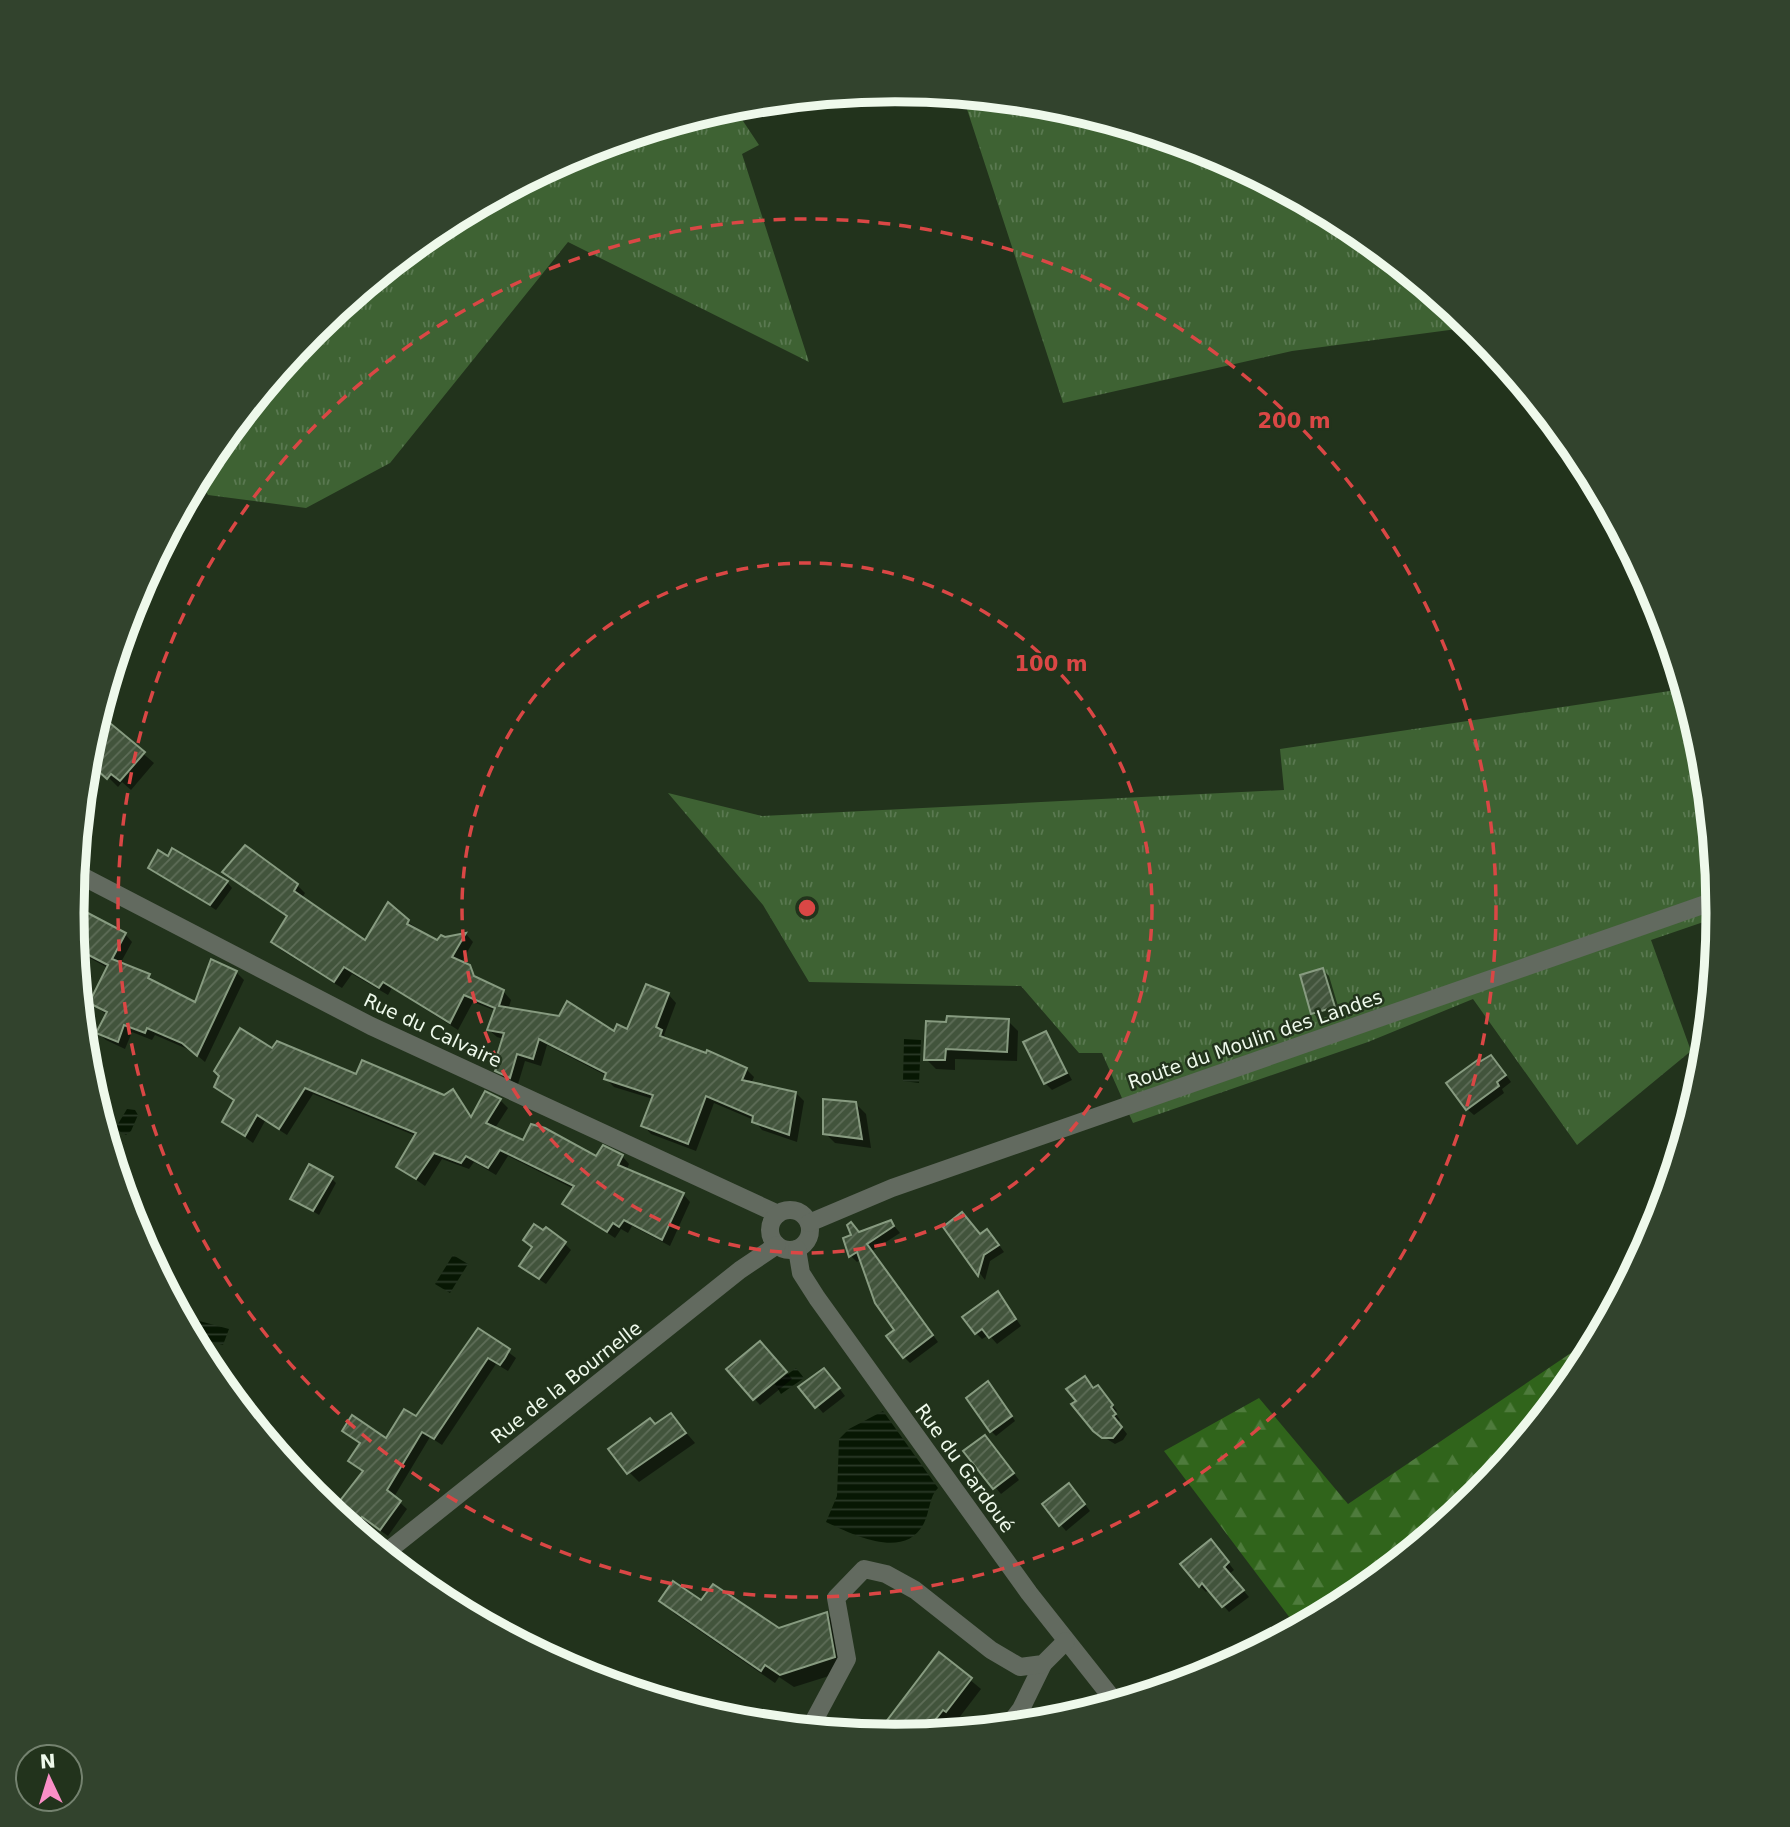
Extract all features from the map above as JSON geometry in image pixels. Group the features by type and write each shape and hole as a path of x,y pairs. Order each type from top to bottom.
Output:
{"street":[{"name":"Rue du Calvaire","path":"85,878 371,1026 778,1214"},
{"name":"Route du Moulin des Landes","path":"809,1223 892,1188 1706,904"},
{"path":"796,1211 809,1223 807,1241 797,1249 786,1249 777,1245 770,1229 778,1214 796,1211"},
{"name":"Rue de la Bournelle","path":"391,1549 740,1270 777,1245"},
{"name":"Rue du Gardoué","path":"797,1249 801,1273 817,1298 1066,1641 1110,1695"},
{"path":"814,1720 847,1659 836,1598 864,1569 886,1574 915,1590 991,1650 1020,1667 1044,1664"},
{"path":"1016,1715 1044,1664 1066,1641"}],"green space":[{"path":"966,106 1053,118 1105,130 1205,164 1254,186 1346,239 1389,270 1456,329 1292,351 1063,403"},
{"path":"741,117 759,145 742,154 809,362 568,242 390,463 306,508 208,495 205,489 221,463 285,379 360,304 444,239 536,186 585,164 685,130"},
{"path":"1674,690 1690,755 1699,808 1706,921 1651,940 1691,1051 1577,1145 1473,999 1368,1042 1133,1123 1102,1053 1079,1053 1021,986 809,982 763,905 668,793 762,816 1284,790 1280,749"},
{"path":"1579,1347 1538,1407 1505,1448 1468,1487 1389,1557 1346,1588 1292,1620 1164,1451 1259,1398 1348,1504"}],"shaded area":[{"path":"904,1039 921,1040 919,1083 903,1081"},
{"path":"127,1109 135,1110 138,1115 131,1131 126,1135 115,1129"},
{"path":"453,1255 468,1264 450,1293 435,1284"},
{"path":"193,1319 229,1329 223,1345 206,1341"},
{"path":"796,1368 804,1378 781,1394 775,1384"},
{"path":"883,1411 938,1488 924,1523 915,1534 905,1541 892,1543 864,1538 826,1522 837,1496 839,1439 849,1429"}],"building":[{"path":"108,721 145,752 120,781 111,774 107,779 97,770"},
{"path":"245,845 298,884 294,891 365,940 388,902 409,920 407,924 437,940 441,935 445,937 466,933 452,957 470,965 474,976 504,990 499,1006 559,1016 567,1001 614,1031 617,1024 627,1029 646,984 669,993 656,1027 662,1030 660,1036 706,1053 707,1050 747,1068 742,1080 796,1092 789,1135 752,1122 753,1116 706,1096 688,1144 641,1126 653,1095 604,1079 606,1073 539,1039 533,1059 517,1054 510,1078 495,1071 497,1067 494,1065 504,1033 487,1030 495,1008 464,995 450,1023 383,982 379,988 344,967 334,982 271,942 287,916 222,872"},
{"path":"172,848 228,881 210,905 148,868 158,850 168,856"},
{"path":"84,911 126,933 112,959 150,974 148,978 195,1002 211,959 237,971 197,1056 182,1043 147,1028 145,1033 124,1025 118,1042 96,1033 107,1012 89,1002 108,965 85,953"},
{"path":"1323,968 1335,1007 1311,1014 1300,975"},
{"path":"947,1016 1009,1019 1007,1052 946,1049 945,1060 924,1060 926,1021 946,1022"},
{"path":"240,1028 272,1048 277,1041 356,1074 362,1060 444,1095 453,1089 471,1117 485,1091 501,1099 486,1123 523,1140 531,1124 545,1128 596,1156 603,1145 623,1155 618,1165 684,1193 662,1240 624,1220 619,1227 613,1223 607,1232 562,1204 574,1186 500,1150 488,1168 466,1156 461,1163 434,1153 416,1179 396,1167 416,1133 305,1088 279,1129 257,1115 245,1136 222,1122 234,1100 214,1087 219,1076 214,1071"},
{"path":"1046,1031 1067,1073 1044,1084 1023,1042"},
{"path":"1491,1055 1506,1075 1497,1082 1499,1086 1466,1110 1446,1083 1479,1059 1481,1061"},
{"path":"823,1099 856,1102 862,1139 823,1134"},
{"path":"309,1164 333,1177 313,1211 290,1199"},
{"path":"962,1212 980,1234 987,1229 999,1245 984,1255 978,1276 943,1227"},
{"path":"891,1220 894,1226 867,1244 933,1335 903,1358 886,1336 894,1330 875,1303 857,1252 849,1257 843,1238 851,1235 847,1225 851,1222 859,1232"},
{"path":"534,1224 543,1230 546,1227 566,1242 539,1279 519,1266 532,1247 523,1240"},
{"path":"998,1291 1016,1319 989,1338 982,1329 975,1334 962,1317"},
{"path":"478,1328 510,1349 500,1365 488,1358 434,1439 422,1432 387,1490 401,1501 380,1530 362,1517 359,1522 338,1503 363,1471 348,1461 360,1443 342,1431 352,1415 386,1438 404,1409 416,1416"},
{"path":"760,1341 787,1372 753,1400 726,1369"},
{"path":"824,1368 840,1388 815,1408 798,1387"},
{"path":"1085,1376 1093,1388 1098,1385 1113,1405 1111,1407 1116,1414 1113,1416 1122,1427 1113,1438 1102,1438 1093,1431 1071,1404 1076,1401 1066,1389"},
{"path":"988,1381 1012,1416 990,1432 966,1398"},
{"path":"671,1413 686,1433 627,1474 608,1449 650,1418 655,1424"},
{"path":"985,1435 1014,1473 993,1489 963,1451"},
{"path":"1069,1483 1085,1504 1059,1526 1042,1504"},
{"path":"1211,1539 1229,1562 1224,1567 1244,1590 1222,1607 1202,1583 1199,1587 1180,1564"},
{"path":"673,1581 701,1600 713,1584 779,1628 827,1612 835,1657 780,1675 765,1665 761,1671 659,1601"},
{"path":"939,1652 972,1678 946,1712 943,1710 932,1723 884,1724"}]}
